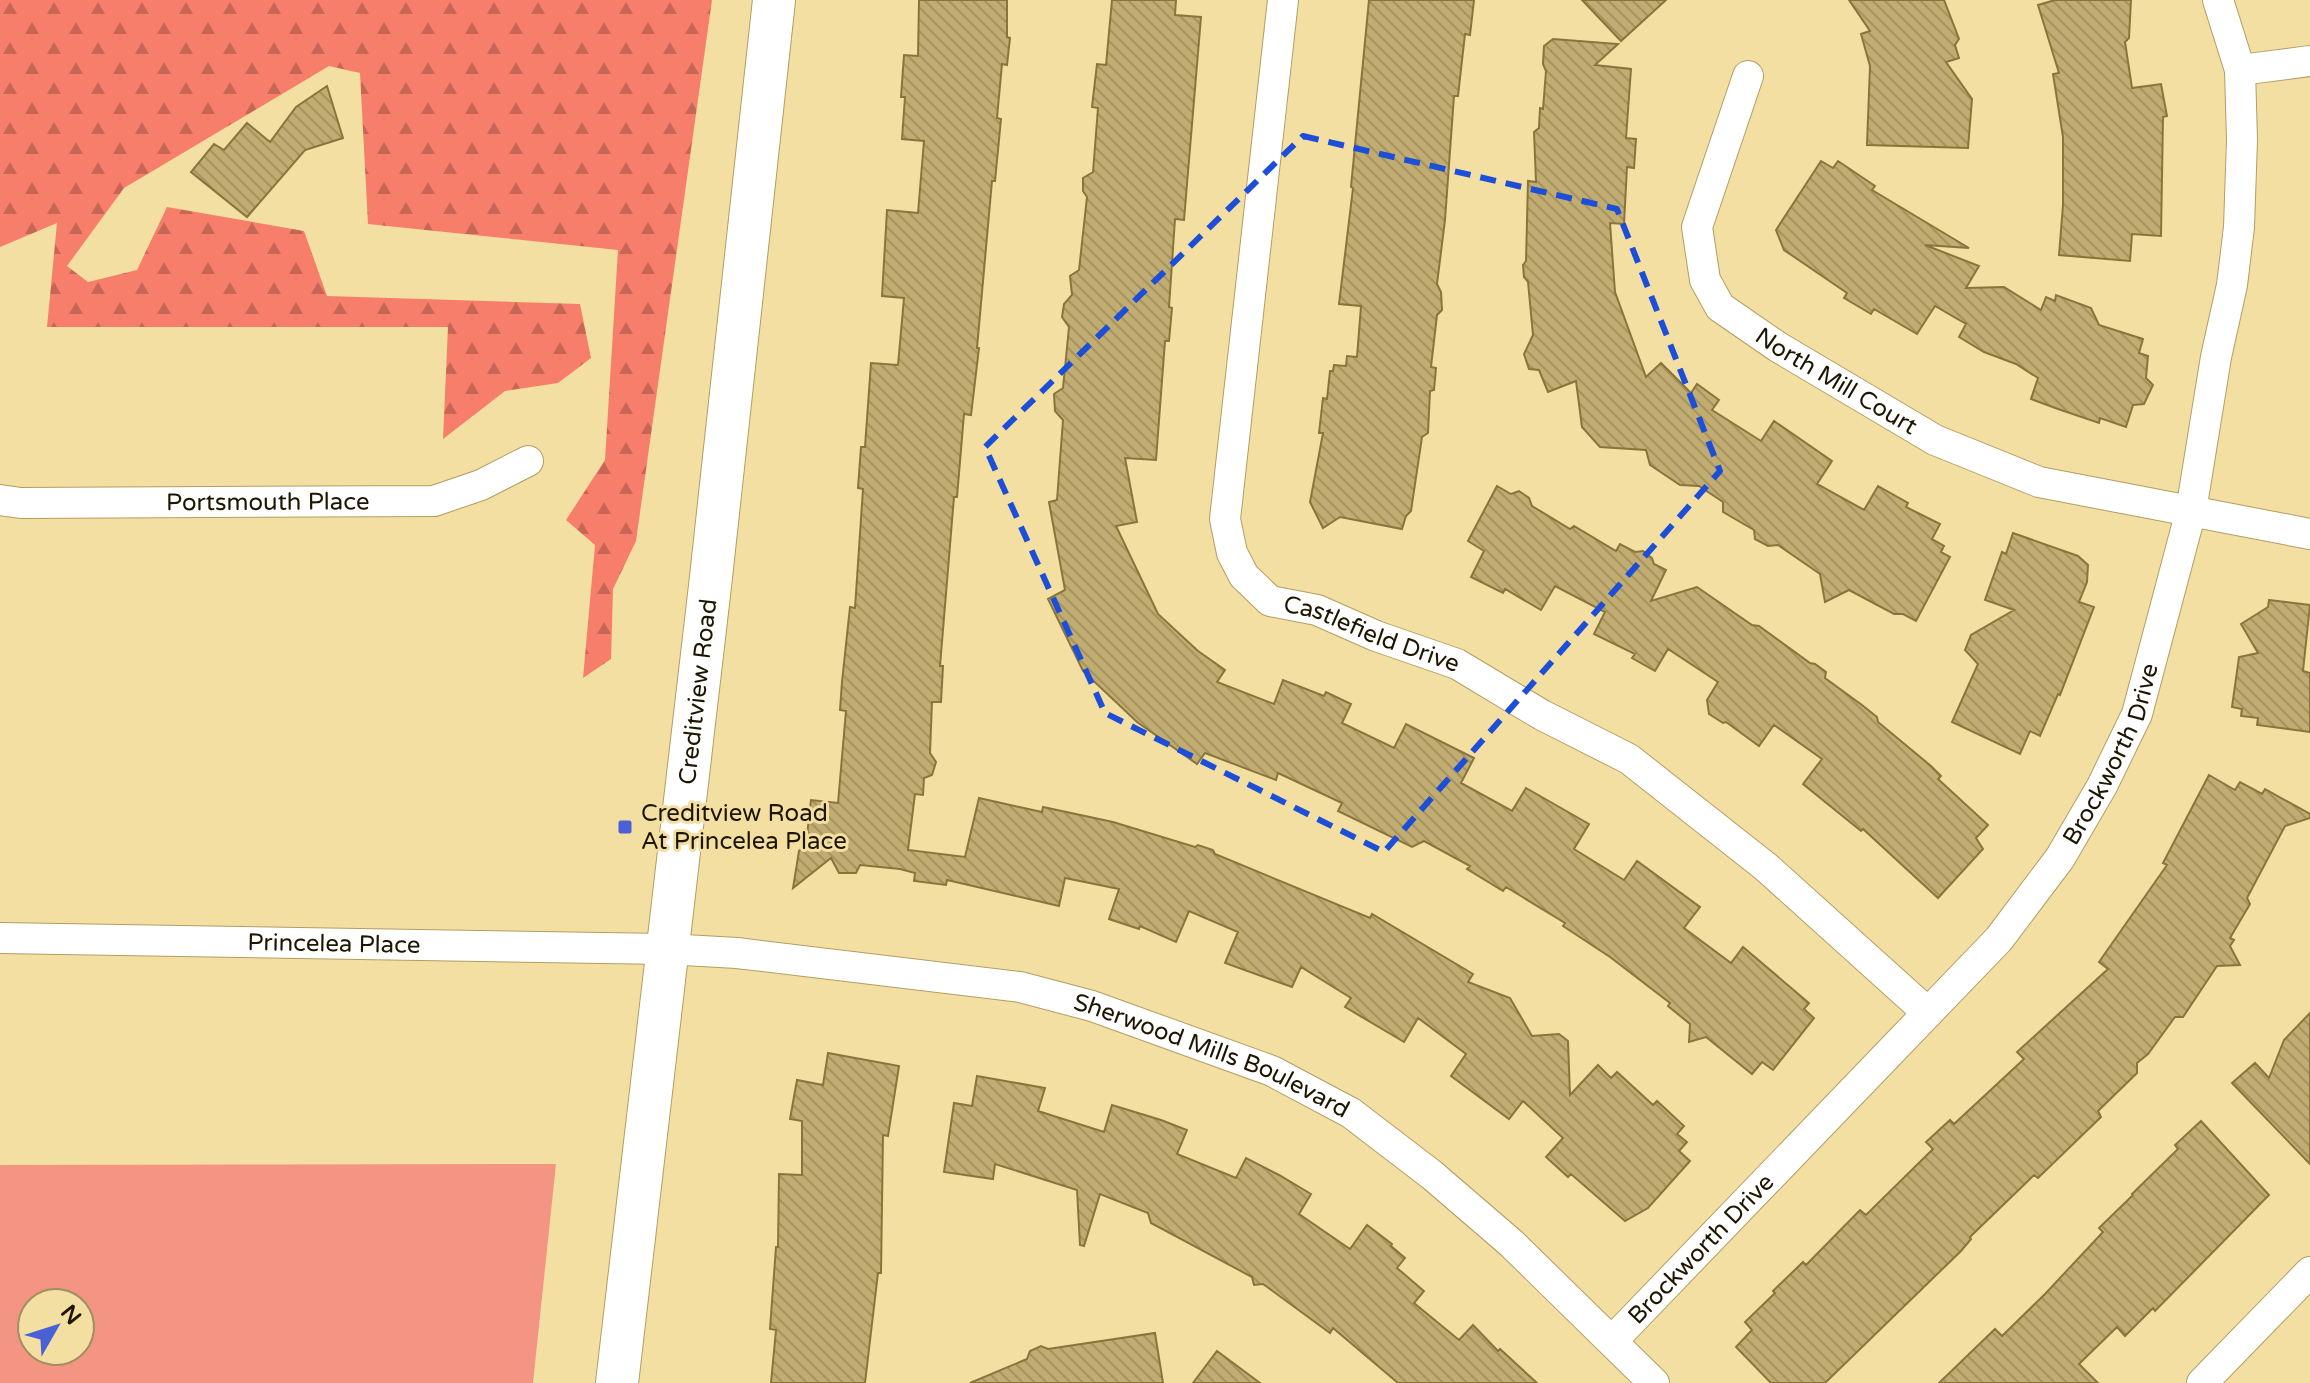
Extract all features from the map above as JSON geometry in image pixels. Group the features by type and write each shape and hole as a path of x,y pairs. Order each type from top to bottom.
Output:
{"main road":[{"name":"Creditview Road","path":"617,1383 710,586 774,0"}],"street":[{"name":"Castlefield Drive","path":"1283,0 1225,519 1232,553 1244,576 1270,601 1317,610 1376,636 1457,664 1542,715 1629,759 1766,867 1928,1013"},
{"name":"Brockworth Drive","path":"1612,1341 2008,927 2060,858 2102,786 2137,714 2191,511 2216,357 2232,285 2239,227 2242,140 2240,70 2218,0"},
{"path":"2240,70 2310,61"},
{"name":"North Mill Court","path":"1748,76 1697,227 1705,280 1720,307 1778,347 1935,440 2039,482 2310,534"},
{"name":"Portsmouth Place","path":"0,500 21,503 434,501 481,485 528,461"},
{"name":"Princelea Place","path":"0,938 666,949"},
{"name":"Sherwood Mills Boulevard","path":"666,949 737,953 1020,987 1092,1006 1272,1071 1351,1113 1432,1175 1511,1243 1654,1383"},
{"path":"2202,1383 2310,1272"}],"highlighted area":[{"path":"1303,136 1617,209 1720,471 1384,852 1105,713 985,447"}],"green space":[{"path":"0,0 712,0 636,541 613,589 611,659 583,678 595,545 566,520 605,460 618,250 368,224 360,73 329,66 124,188 67,266 88,282 137,270 167,207 304,231 327,296 580,304 591,358 558,383 505,391 443,439 448,327 47,327 57,223 0,247"}],"shaded area":[{"path":"556,1164 533,1383 0,1383 0,1165"}],"building":[{"path":"919,0 1007,0 1007,37 1010,38 1007,65 1002,64 997,118 1001,119 995,181 992,181 971,415 964,414 957,497 954,497 940,666 943,666 941,702 932,702 930,753 936,762 932,775 924,778 923,795 915,794 908,850 965,857 979,798 1042,812 1043,807 1113,822 1195,847 1198,845 1370,918 1372,914 1473,974 1468,982 1510,998 1532,1036 1559,1034 1568,1041 1570,1095 1598,1065 1611,1078 1617,1072 1653,1105 1657,1101 1684,1126 1677,1134 1687,1142 1679,1151 1690,1161 1648,1208 1625,1221 1571,1174 1568,1177 1546,1157 1563,1138 1523,1101 1509,1119 1451,1076 1466,1054 1418,1018 1404,1042 1345,1007 1351,998 1301,967 1292,987 1225,963 1238,932 1189,911 1176,942 1140,926 1139,929 1109,919 1119,889 1065,878 1059,906 947,880 946,885 914,881 915,873 900,869 860,865 856,873 839,873 831,858 793,888 799,851 806,844 811,800 838,803 846,711 840,710 842,682 850,607 855,608 863,489 858,488 861,447 865,447 871,363 898,365 904,298 882,296 887,210 918,213 924,141 902,139 905,97 901,97 904,55 918,56"},
{"path":"1112,0 1176,0 1175,15 1201,17 1184,220 1175,219 1169,307 1172,308 1169,341 1165,341 1156,460 1125,458 1137,522 1116,526 1158,614 1198,651 1225,670 1217,682 1274,704 1283,680 1324,696 1326,692 1351,704 1342,723 1394,748 1406,724 1474,758 1461,783 1512,811 1526,788 1589,824 1574,849 1624,880 1637,861 1700,907 1684,928 1731,963 1743,947 1809,1003 1804,1009 1814,1018 1773,1070 1762,1062 1752,1074 1706,1037 1689,1042 1690,1024 1668,1006 1670,1003 1563,926 1565,923 1506,887 1503,891 1467,869 1470,866 1424,841 1412,847 1338,811 1342,803 1278,773 1276,780 1205,753 1197,764 1137,722 1083,671 1048,599 1065,590 1049,502 1057,500 1063,420 1055,411 1054,394 1063,388 1069,327 1062,317 1064,304 1072,295 1070,276 1079,270 1087,197 1083,191 1083,178 1093,172 1098,108 1092,107 1097,64 1106,65"},
{"path":"1369,0 1474,0 1470,35 1465,34 1458,96 1454,96 1437,284 1441,292 1442,310 1437,315 1431,367 1436,368 1434,390 1430,391 1428,433 1422,437 1411,511 1402,529 1340,517 1323,528 1310,502 1323,433 1319,433 1323,398 1327,399 1330,371 1333,371 1334,365 1346,366 1347,356 1357,357 1361,306 1339,304 1353,188"},
{"path":"1582,0 1666,0 1621,41"},
{"path":"1849,0 1944,0 1959,39 1955,45 1959,58 1946,62 1972,99 1968,148 1867,145 1870,66 1861,34 1870,31"},
{"path":"2055,0 2131,0 2129,38 2125,42 2132,88 2161,84 2167,116 2163,117 2161,236 2132,234 2130,261 2059,255 2063,137 2053,74 2059,73 2038,5"},
{"path":"1553,39 1618,44 1595,65 1631,69 1626,138 1636,139 1634,168 1627,167 1624,224 1610,223 1615,292 1646,377 1661,363 1691,393 1697,384 1719,400 1712,410 1761,441 1774,421 1832,461 1817,484 1864,510 1878,486 1908,503 1906,507 1940,524 1932,539 1944,546 1941,552 1950,557 1916,621 1903,614 1894,614 1849,590 1825,602 1820,574 1778,545 1768,546 1755,539 1754,530 1723,512 1723,502 1699,486 1680,485 1650,465 1646,450 1600,447 1582,427 1576,381 1548,392 1539,370 1529,369 1524,354 1533,335 1528,282 1524,277 1523,265 1526,261 1528,181 1536,182 1534,132 1539,128 1540,108 1543,109 1544,46"},
{"path":"327,86 343,138 305,150 247,217 191,172 214,144 224,150 247,123 270,142 296,107"},
{"path":"1821,161 1833,168 1838,161 1875,186 1872,190 1969,248 1925,245 1979,266 1966,288 2004,287 2041,310 2046,297 2055,301 2056,295 2091,308 2099,325 2143,339 2139,353 2148,356 2146,378 2153,385 2144,404 2133,405 2126,427 2100,418 2099,423 2031,399 2038,378 1959,337 1966,324 1935,306 1917,334 1874,309 1871,314 1844,298 1847,293 1784,250 1776,230"},
{"path":"1497,486 1511,494 1519,491 1529,498 1532,506 1616,551 1620,544 1635,552 1643,551 1654,564 1666,570 1651,601 1697,587 1826,672 1825,678 1877,717 1878,722 1931,766 1941,776 1938,779 1988,825 1976,838 1983,849 1938,898 1863,829 1861,831 1803,784 1822,759 1774,725 1759,746 1726,722 1709,714 1707,700 1718,682 1668,649 1655,671 1632,658 1635,654 1594,634 1605,612 1555,586 1541,610 1505,589 1503,593 1471,577 1484,551 1468,541"},
{"path":"2013,533 2078,556 2088,565 2087,582 2079,602 2094,607 2060,695 2040,736 2030,731 2020,754 1952,722 1978,664 1965,650 1971,635 2014,610 1985,600 2002,552 2006,554"},
{"path":"2269,600 2310,605 2303,671 2310,673 2310,732 2257,725 2258,718 2241,716 2242,709 2232,707 2239,657 2258,653 2241,624 2268,607"},
{"path":"2209,775 2235,790 2240,782 2262,794 2265,789 2310,814 2310,818 2285,826 2247,898 2250,904 2230,938 2234,940 2230,946 2240,965 2217,966 2183,1017 2175,1017 2148,1054 2137,1063 2137,1073 2098,1111 2101,1117 2038,1178 2034,1175 1825,1383 1771,1383 1736,1347 1752,1330 1745,1322 1775,1293 1773,1291 1803,1262 1806,1265 1860,1210 1866,1215 1933,1149 1926,1142 1950,1120 1954,1124 2024,1059 2017,1052 2108,969 2099,962 2167,865 2163,863"},
{"path":"2310,1013 2310,1164 2232,1083 2255,1063 2269,1078 2284,1040"},
{"path":"828,1053 899,1066 888,1136 883,1135 881,1273 878,1273 865,1383 771,1383 776,1330 770,1329 778,1247 779,1174 802,1175 802,1121 790,1119 797,1080 823,1085"},
{"path":"977,1076 1045,1088 1038,1111 1104,1132 1112,1105 1187,1130 1177,1154 1236,1178 1246,1158 1279,1175 1311,1194 1299,1214 1350,1249 1367,1225 1405,1258 1397,1268 1424,1291 1414,1303 1459,1340 1473,1325 1498,1351 1500,1349 1537,1383 1398,1383 1333,1328 1330,1333 1263,1284 1254,1285 1252,1277 1151,1223 1148,1213 1100,1194 1084,1246 1080,1245 1077,1190 995,1164 993,1179 944,1172 954,1103 972,1106"},
{"path":"2201,1121 2269,1195 2155,1311 2153,1308 2125,1336 2117,1327 2079,1364 2098,1383 1939,1383 1995,1329 2002,1336 2045,1294 2103,1232 2099,1228 2178,1149 2175,1145"},
{"path":"1155,1333 1163,1383 970,1383 1027,1359 1030,1351 1041,1346 1048,1349"},
{"path":"1217,1351 1260,1383 1193,1383"}],"place":[{"name":"Creditview Road At Princelea Place","path":"625,827"}]}
